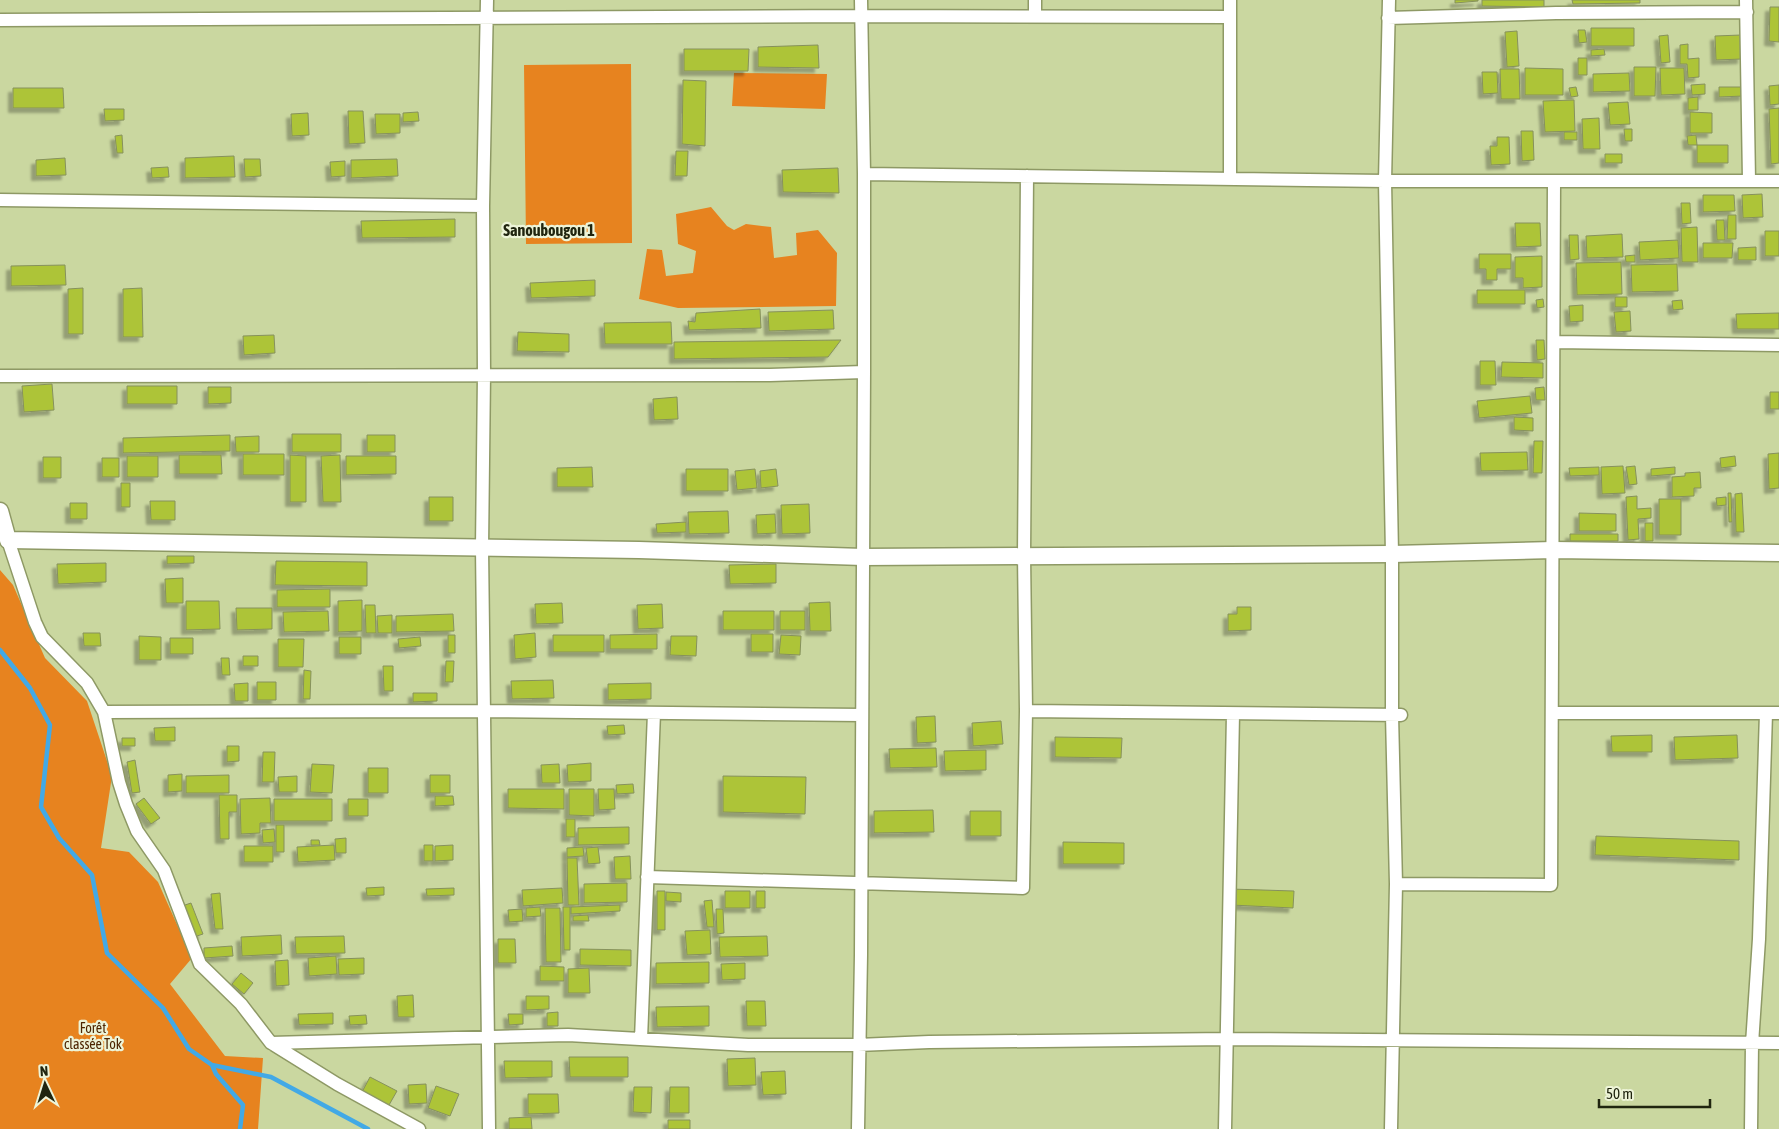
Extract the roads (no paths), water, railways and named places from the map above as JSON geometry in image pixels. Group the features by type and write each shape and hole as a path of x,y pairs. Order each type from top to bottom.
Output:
{"street":[{"path":"487,0 483,206 482,548 489,1129"},
{"path":"858,1129 864,372 864,174 861,0"},
{"path":"1035,0 1035,16"},
{"path":"1230,0 1230,179"},
{"path":"1389,0 1385,181 1396,715 1396,884 1391,1129"},
{"path":"1388,18 1557,6 1746,6 1749,180"},
{"path":"0,20 861,16 1230,17"},
{"path":"864,174 1385,181 1779,180"},
{"path":"647,877 1023,888 1026,710 1024,555 1027,176"},
{"path":"1396,884 1551,885 1554,550 1554,182"},
{"path":"0,200 483,206"},
{"path":"1554,342 1779,345"},
{"path":"0,376 770,375 864,372"},
{"path":"0,511 35,622 42,637 87,683 104,712 119,782 126,804 137,830 164,870 200,964 241,1004 271,1043 337,1084 418,1129"},
{"path":"8,540 863,556 1392,554 1554,550 1779,553"},
{"path":"1026,710 1396,715"},
{"path":"104,712 484,711 862,715"},
{"path":"641,1039 654,712"},
{"path":"1552,713 1773,713 1752,1044 1751,1129"},
{"path":"1225,1129 1233,714"},
{"path":"271,1043 568,1035 748,1045 1226,1039 1779,1043"}],"waterway":[{"path":"0,650 30,688 50,725 41,807 59,838 92,875 107,953 163,1008 189,1049 212,1065 216,1074 243,1105 240,1129"},
{"path":"212,1065 271,1077 368,1129"}],"district":[{"name":"Sanoubougou 1","path":"549,230"}],"park label":[{"name":"Forêt classée Tok","path":"93,1036"}]}
